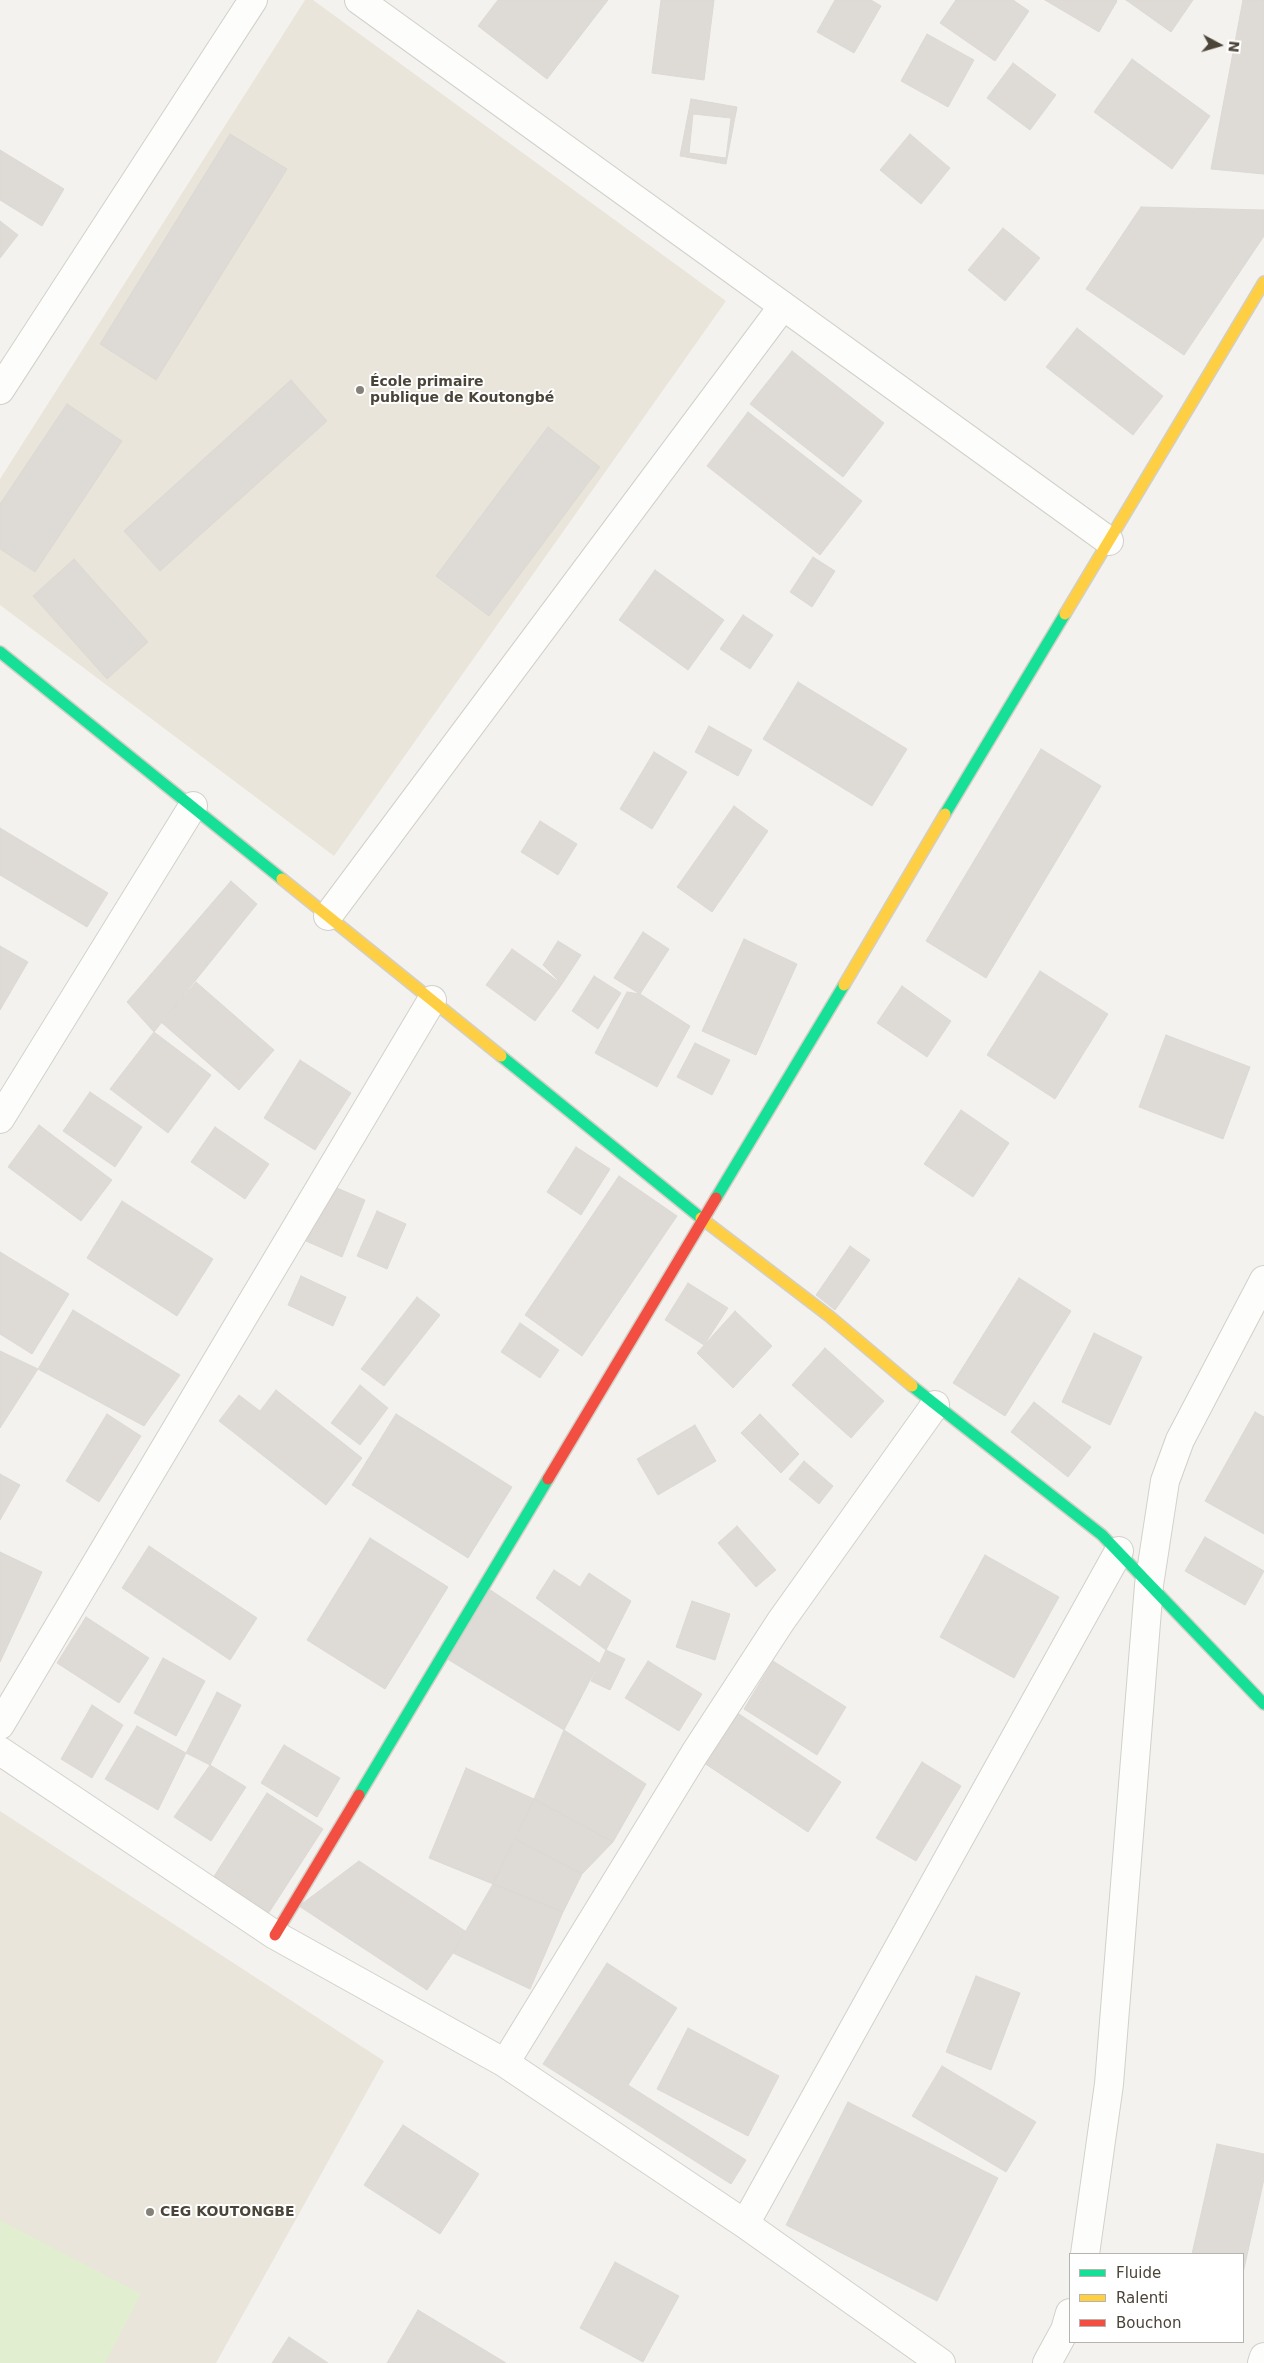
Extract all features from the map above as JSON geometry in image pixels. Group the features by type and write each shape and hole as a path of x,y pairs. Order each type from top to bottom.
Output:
{"street":[{"path":"0,390 253,0"},
{"path":"358,0 1109,541"},
{"path":"274,1935 1264,282"},
{"path":"328,916 783,306"},
{"path":"0,652 703,1219 829,1316 935,1405 1119,1551 1149,1585 1264,1704"},
{"path":"0,1119 192,806"},
{"path":"0,1725 432,1000"},
{"path":"1085,2253 1109,2084 1149,1585 1165,1481 1180,1440 1264,1280"},
{"path":"505,2063 695,1753 781,1621 935,1405"},
{"path":"745,2224 1119,1551"},
{"path":"0,1751 274,1935 505,2063 745,2224 941,2363"},
{"path":"1047,2363 1065,2330 1069,2316"},
{"path":"1262,2363 1264,2358"}],"shaded area":[{"name":"École primaire publique de Koutongbé","path":"305,0 313,0 726,301 334,856 0,605 0,479"},
{"name":"CEG KOUTONGBE","path":"0,1811 384,2061 216,2363 0,2363"}],"green space":[{"path":"0,2220 141,2294 105,2363 0,2363"}],"building":[{"path":"498,0 608,0 547,79 478,26"},
{"path":"661,0 714,0 704,80 652,73"},
{"path":"835,0 871,0 881,6 854,53 817,32"},
{"path":"956,0 1013,0 1029,11 995,61 940,23"},
{"path":"1045,0 1116,0 1117,1 1099,32"},
{"path":"1126,0 1193,0 1171,32"},
{"path":"1243,0 1264,0 1264,174 1211,169"},
{"path":"927,34 974,60 948,107 901,81"},
{"path":"1132,59 1210,116 1172,169 1094,112"},
{"path":"1013,63 1056,95 1030,130 987,98"},
{"path":"691,99 737,107 726,164 680,156"},
{"path":"693,114 731,118 726,158 689,153"},
{"path":"230,134 287,169 156,380 100,344"},
{"path":"910,134 950,168 921,204 880,170"},
{"path":"0,150 64,189 42,226 0,200"},
{"path":"1141,207 1264,210 1264,236 1184,355 1086,289"},
{"path":"0,221 18,235 0,258"},
{"path":"1003,228 1040,258 1005,301 968,270"},
{"path":"1077,328 1163,396 1133,435 1046,367"},
{"path":"792,351 884,423 843,477 750,404"},
{"path":"291,380 327,421 160,571 124,531"},
{"path":"67,404 122,441 35,572 0,549 0,504"},
{"path":"748,412 862,501 820,555 707,466"},
{"path":"548,427 600,467 489,616 436,576"},
{"path":"813,557 835,571 812,607 790,592"},
{"path":"74,559 148,642 107,679 33,596"},
{"path":"655,570 724,620 688,670 619,620"},
{"path":"743,615 773,635 750,669 720,649"},
{"path":"798,682 907,749 872,806 763,739"},
{"path":"709,726 752,750 738,776 695,752"},
{"path":"1041,749 1101,786 986,978 926,941"},
{"path":"654,752 687,772 652,829 620,809"},
{"path":"734,806 768,831 712,912 677,887"},
{"path":"540,821 577,844 558,875 521,852"},
{"path":"0,828 108,893 87,927 0,875"},
{"path":"231,881 257,904 154,1032 127,1002"},
{"path":"643,932 669,949 640,994 614,978"},
{"path":"744,939 797,964 756,1055 702,1031"},
{"path":"558,941 581,955 562,984 543,965"},
{"path":"0,946 28,962 0,1010"},
{"path":"512,949 562,984 535,1021 486,985"},
{"path":"1040,971 1108,1014 1055,1099 987,1055"},
{"path":"594,976 621,993 598,1029 572,1011"},
{"path":"196,982 274,1050 239,1090 161,1022"},
{"path":"902,986 951,1021 927,1057 877,1023"},
{"path":"627,992 640,994 690,1026 657,1087 595,1053"},
{"path":"154,1032 211,1075 168,1133 110,1089"},
{"path":"1166,1035 1250,1067 1223,1139 1139,1107"},
{"path":"695,1043 730,1060 712,1095 677,1077"},
{"path":"300,1060 351,1093 315,1150 264,1118"},
{"path":"90,1092 142,1127 115,1167 63,1131"},
{"path":"961,1110 1009,1143 973,1197 924,1164"},
{"path":"39,1125 112,1180 81,1221 8,1167"},
{"path":"215,1127 269,1164 245,1199 191,1162"},
{"path":"576,1147 610,1169 581,1215 547,1192"},
{"path":"619,1176 677,1216 582,1356 525,1315"},
{"path":"330,1185 365,1200 342,1257 306,1241"},
{"path":"122,1201 213,1259 177,1316 87,1258"},
{"path":"377,1211 406,1224 387,1269 357,1256"},
{"path":"850,1246 870,1260 835,1310 816,1295"},
{"path":"0,1252 69,1294 32,1354 0,1334"},
{"path":"301,1276 346,1297 333,1326 288,1305"},
{"path":"1019,1278 1071,1311 1005,1416 953,1383"},
{"path":"688,1283 728,1308 704,1345 665,1320"},
{"path":"417,1297 440,1315 384,1386 361,1369"},
{"path":"73,1310 180,1375 144,1426 38,1369"},
{"path":"735,1311 772,1346 733,1388 697,1353"},
{"path":"520,1323 559,1350 540,1378 501,1352"},
{"path":"1094,1333 1142,1357 1110,1425 1062,1402"},
{"path":"825,1348 884,1401 851,1438 792,1385"},
{"path":"0,1351 38,1369 0,1428"},
{"path":"360,1385 388,1408 360,1445 331,1423"},
{"path":"276,1390 362,1458 326,1505 219,1421 239,1395 260,1411"},
{"path":"1034,1402 1091,1447 1068,1477 1011,1432"},
{"path":"1255,1412 1264,1417 1264,1534 1205,1501"},
{"path":"107,1414 141,1436 99,1502 66,1481"},
{"path":"396,1414 512,1487 468,1558 352,1485"},
{"path":"760,1414 799,1454 781,1473 741,1433"},
{"path":"695,1425 716,1461 658,1495 637,1459"},
{"path":"804,1461 833,1486 819,1504 789,1479"},
{"path":"0,1474 20,1485 0,1520"},
{"path":"737,1526 776,1570 756,1587 718,1543"},
{"path":"1205,1537 1264,1571 1245,1605 1185,1571"},
{"path":"370,1538 448,1587 385,1689 307,1640"},
{"path":"149,1546 257,1618 230,1660 122,1588"},
{"path":"0,1552 42,1572 0,1662"},
{"path":"985,1555 1059,1597 1014,1678 940,1637"},
{"path":"554,1570 580,1587 589,1573 631,1601 606,1650 536,1598"},
{"path":"486,1587 599,1663 564,1730 444,1657"},
{"path":"692,1601 730,1614 715,1660 676,1647"},
{"path":"86,1617 149,1658 119,1703 57,1663"},
{"path":"606,1650 625,1659 610,1690 591,1681"},
{"path":"163,1658 205,1681 176,1736 134,1713"},
{"path":"648,1661 702,1694 679,1731 625,1698"},
{"path":"773,1661 846,1707 817,1755 744,1709"},
{"path":"217,1692 241,1705 210,1765 186,1753"},
{"path":"92,1705 123,1725 92,1778 61,1759"},
{"path":"736,1712 841,1782 808,1832 704,1763"},
{"path":"137,1726 186,1753 158,1810 105,1779"},
{"path":"564,1730 646,1784 613,1842 534,1799"},
{"path":"284,1745 340,1778 317,1817 261,1783"},
{"path":"922,1762 961,1786 916,1861 876,1838"},
{"path":"210,1765 246,1787 211,1841 174,1817"},
{"path":"466,1768 534,1799 493,1884 429,1858"},
{"path":"267,1793 323,1829 268,1914 213,1878"},
{"path":"534,1799 613,1842 582,1874 515,1839"},
{"path":"515,1839 582,1874 563,1912 493,1884"},
{"path":"359,1861 465,1931 453,1953 427,1990 299,1906"},
{"path":"493,1884 563,1912 530,1989 453,1953"},
{"path":"607,1963 677,2008 628,2085 746,2160 731,2184 543,2064"},
{"path":"976,1976 1020,1993 991,2070 946,2052"},
{"path":"688,2028 779,2076 748,2136 657,2089"},
{"path":"942,2066 1036,2122 1006,2172 912,2116"},
{"path":"848,2102 998,2178 937,2301 786,2225"},
{"path":"403,2125 479,2174 440,2234 364,2185"},
{"path":"1217,2144 1264,2154 1264,2179 1244,2269 1244,2253 1192,2253"},
{"path":"615,2262 679,2296 643,2362 580,2328"},
{"path":"418,2310 506,2363 387,2363"},
{"path":"289,2337 328,2363 272,2363"}],"traffic: fast":[{"path":"945,814 1065,614"},
{"path":"0,652 282,879"},
{"path":"716,1198 844,985"},
{"path":"501,1056 701,1218"},
{"path":"912,1386 1102,1535 1264,1704"},
{"path":"359,1795 548,1479"}],"traffic: slow":[{"path":"1065,614 1264,282"},
{"path":"844,985 945,814"},
{"path":"282,879 501,1056"},
{"path":"701,1218 829,1316 912,1386"}],"traffic: jam":[{"path":"548,1479 716,1198"},
{"path":"275,1935 359,1795"}],"place":[{"name":"École primaire publique de Koutongbé","path":"360,390"},
{"name":"CEG KOUTONGBE","path":"150,2212"}]}
